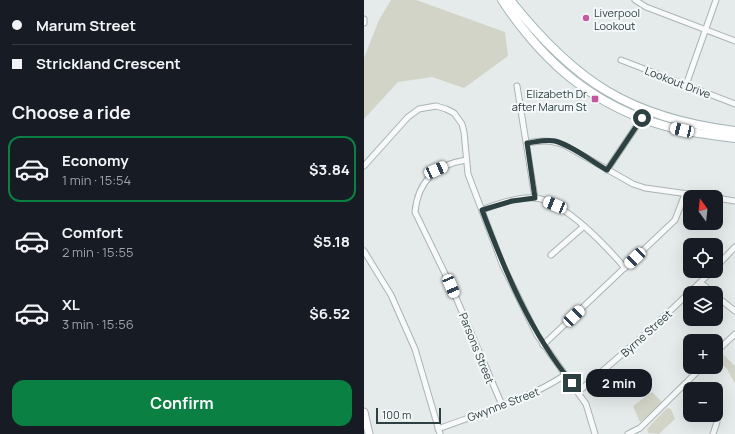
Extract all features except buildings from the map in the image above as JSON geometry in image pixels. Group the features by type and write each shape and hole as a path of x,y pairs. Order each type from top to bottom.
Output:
{"main road":[{"path":"502,0 519,26 533,42 563,72 600,98 642,118 682,130 735,138"},
{"path":"510,0 556,54 587,79 611,94 647,111 674,120 735,131"}],"street":[{"path":"635,0 646,7 735,41"},
{"path":"686,84 716,0"},
{"name":"Lookout Drive","path":"621,60 735,104"},
{"path":"517,86 535,198"},
{"path":"364,166 408,117 419,109 430,106 443,108 450,110 459,120 464,132 468,174 503,266 543,345 586,404 595,434"},
{"path":"607,170 642,118"},
{"path":"527,143 542,140 554,141 566,146 607,170 645,188 683,194"},
{"name":"Parsons Street","path":"466,160 456,161 436,170 423,183 416,199 415,212 451,286 502,405"},
{"path":"482,210 512,201 535,198 555,205 567,212 625,268"},
{"path":"543,345 675,220 683,199"},
{"path":"723,199 735,201"},
{"path":"551,255 583,227"},
{"path":"723,260 735,247"},
{"path":"364,251 391,295 412,342 439,431"},
{"name":"Byrne Street","path":"578,392 649,332 706,278"},
{"path":"701,283 705,286"},
{"path":"723,302 735,311"},
{"path":"723,345 735,334"},
{"path":"688,382 695,374"},
{"name":"Gwynne Street","path":"439,431 548,386 565,375"},
{"path":"628,434 640,428 683,387"},
{"path":"364,412 370,434"},
{"path":"713,434 716,422"}],"shaded area":[{"path":"391,0 416,0 505,32 508,56 464,88 432,77 398,82 364,119 364,58 379,20"},
{"path":"723,354 735,366 735,384 727,369 723,365"},
{"path":"652,392 664,404 640,422 633,406"},
{"path":"667,408 671,409 675,419 659,434 648,433 647,429"}],"place":[{"name":"Liverpool Lookout","path":"586,18"},
{"name":"Elizabeth Dr after Marum St","path":"595,99"}],"route":[{"path":"572,383 543,345 529,320 503,266 482,210 512,201 535,198 527,143 542,140 554,141 566,146 607,170 642,118"}]}
